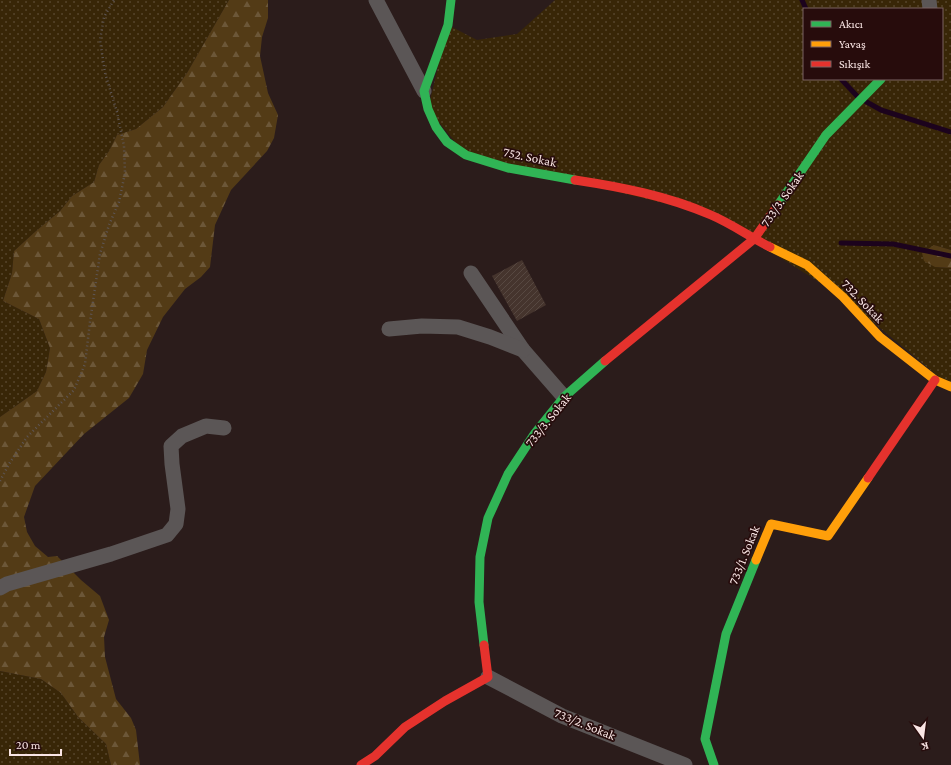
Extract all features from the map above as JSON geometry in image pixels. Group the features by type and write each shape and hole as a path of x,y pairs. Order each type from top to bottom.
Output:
{"street":[{"path":"376,0 424,91"},
{"path":"424,91 448,25 451,0"},
{"name":"733/3. Sokak","path":"488,677 479,602 480,557 488,518 508,474 535,433 564,397 617,351 754,239 826,135 880,80"},
{"name":"752. Sokak","path":"424,91 428,109 436,127 447,142 466,155 508,168 613,186 669,199 712,215 754,239"},
{"name":"732. Sokak","path":"754,239 807,266 843,297 880,337 935,380 951,387"},
{"path":"471,273 523,350 564,397"},
{"path":"388,329 422,326 458,327 490,337 523,350"},
{"name":"733/1. Sokak","path":"714,765 705,739 726,634 771,524 828,536 935,380"},
{"path":"0,588 7,584 111,554 167,535 176,524 178,509 171,446 182,436 206,426 224,428"},
{"path":"360,765 375,756 405,727 445,701 488,677"},
{"name":"733/2. Sokak","path":"488,677 562,716 685,765"}],"path":[{"path":"0,481 9,464 27,437 74,390 85,364 100,254 109,225 119,202 125,173 124,146 117,112 105,74 100,40 104,17 114,0"}],"shaded area":[{"path":"0,0 229,0 187,73 163,107 136,129 117,135 109,151 99,165 94,182 72,196 60,211 14,251 12,273 3,301 39,319 50,348 46,372 37,391 0,417"},
{"path":"555,0 951,0 951,250 934,245 935,267 951,268 951,387 843,297 712,215 466,155 428,109 448,25 477,40 517,34"},
{"path":"0,671 41,679 61,693 78,717 106,744 111,765 0,765"}],"green space":[{"path":"229,0 268,0 268,18 262,37 260,56 268,93 278,115 274,138 267,151 231,190 215,225 210,267 201,277 185,289 163,317 147,350 143,374 129,398 84,434 35,486 24,517 27,532 35,546 48,557 57,556 81,580 100,596 109,620 104,637 105,657 116,699 131,718 136,730 140,765 111,765 106,744 78,717 61,693 41,679 0,671 0,417 37,391 46,372 50,348 39,319 3,301 12,273 14,251 60,211 72,196 94,182 99,165 109,151 117,135 136,129 163,107 187,73"},
{"path":"934,245 951,250 951,268 935,267 924,261 922,253"}],"building":[{"path":"522,260 546,305 517,321 492,276"}],"waterway":[{"path":"802,0 806,8"},
{"path":"842,80 857,96"},
{"path":"865,101 881,110 951,132"},
{"path":"841,243 893,244 951,256"}],"traffic: fast":[{"path":"451,0 448,25 424,91 428,109 436,127 447,142 466,155 508,168 575,180"},
{"path":"778,205 826,135 880,80"},
{"path":"484,645 479,602 480,557 488,518 508,474 535,433 564,397 605,361"},
{"path":"714,765 705,739 726,634 756,560"}],"traffic: slow":[{"path":"770,247 807,265 843,297 880,337 935,380 951,387"},
{"path":"756,560 771,524 828,536 868,478"}],"traffic: jam":[{"path":"575,180 627,189 678,202 734,226 770,247"},
{"path":"605,361 754,239 778,205"},
{"path":"868,478 935,380"},
{"path":"361,765 375,756 405,727 445,701 488,677 484,645"}]}
